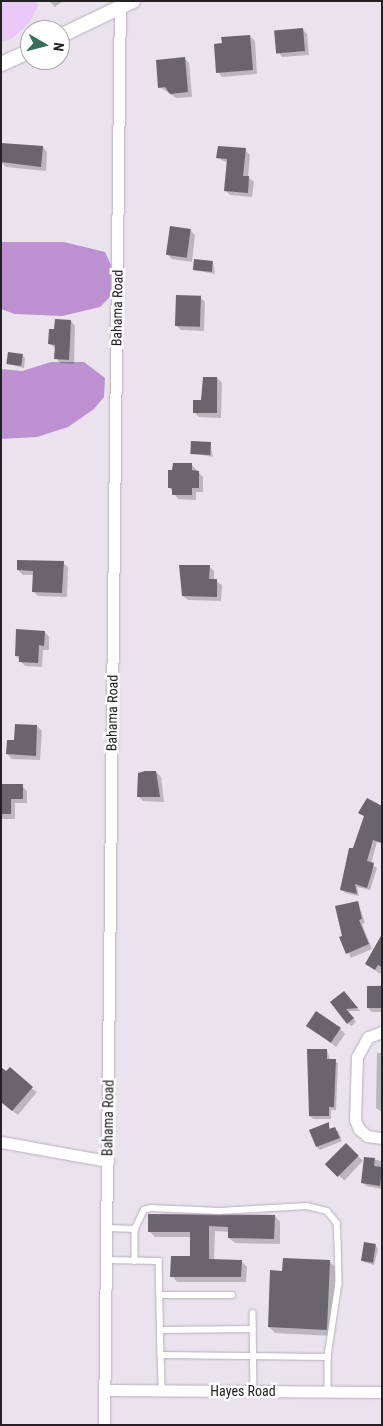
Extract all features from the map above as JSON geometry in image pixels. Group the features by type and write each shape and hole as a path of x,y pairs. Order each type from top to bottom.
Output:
{"street":[{"path":"70,31 120,4 133,1"},
{"name":"Bahama Road","path":"104,1425 120,4"},
{"path":"1,64 20,55"},
{"path":"382,1032 368,1037 357,1057 355,1120 359,1129 367,1136 382,1138"},
{"path":"1,1142 108,1162"},
{"name":"Hayes Road","path":"104,1390 382,1392"}],"lane":[{"path":"134,1261 135,1228 144,1210 151,1208 219,1210 307,1206 326,1211 338,1223 338,1282 328,1357 328,1391"},
{"path":"107,1228 135,1228"},
{"path":"106,1260 159,1261 162,1390"},
{"path":"160,1296 232,1295"},
{"path":"252,1312 254,1391"},
{"path":"160,1330 253,1329"},
{"path":"161,1355 328,1357"}],"shaded area":[{"path":"1,1 36,1 38,6 31,20 20,20 20,31 12,39 1,42"},
{"path":"1,242 64,242 105,252 111,265 111,296 100,307 62,316 15,314 1,309"},
{"path":"51,362 84,362 105,378 104,397 94,409 68,427 37,437 1,439 1,369 22,371"}],"building":[{"path":"303,28 305,51 276,53 274,31"},
{"path":"250,35 253,70 216,73 214,44 222,43 221,37"},
{"path":"185,57 188,92 170,94 165,87 158,88 156,60"},
{"path":"1,143 43,146 41,167 1,162"},
{"path":"218,146 246,148 243,176 249,176 248,193 224,191 227,159 216,158"},
{"path":"170,226 191,229 187,258 166,255"},
{"path":"194,259 213,261 212,272 193,270"},
{"path":"176,295 201,296 200,327 175,326"},
{"path":"55,319 71,320 69,360 54,359 55,345 48,344 49,329 54,329"},
{"path":"8,352 23,354 21,366 6,364"},
{"path":"203,377 217,377 217,413 193,413 193,400 201,400"},
{"path":"191,441 211,442 210,455 190,454"},
{"path":"173,463 192,463 192,470 199,471 199,488 192,488 192,495 172,495 172,488 168,488 168,470 172,470"},
{"path":"17,560 64,561 62,593 32,592 33,571 17,570"},
{"path":"179,565 210,565 209,579 217,579 217,597 182,596"},
{"path":"16,629 45,631 44,646 39,645 38,663 19,662 19,656 15,656"},
{"path":"15,724 37,725 36,756 6,754 7,740 14,740"},
{"path":"156,771 160,797 137,797 138,773"},
{"path":"1,784 23,784 23,799 11,799 11,814 1,814"},
{"path":"367,798 382,806 382,843 373,840 367,861 374,863 372,872 367,888 355,884 357,894 340,890 349,848 353,848 364,816 358,813"},
{"path":"358,901 362,919 359,920 369,944 346,954 339,937 342,936 335,906"},
{"path":"382,934 382,967 378,965 375,970 365,964"},
{"path":"367,986 382,986 382,1008 367,1008"},
{"path":"344,991 358,1008 346,1009 354,1018 347,1024 330,1002"},
{"path":"316,1011 341,1028 331,1043 306,1026"},
{"path":"307,1049 327,1049 327,1059 336,1059 334,1107 329,1107 329,1116 309,1116"},
{"path":"1,1067 6,1071 10,1067 33,1087 12,1111 1,1102"},
{"path":"329,1122 329,1129 335,1127 340,1138 316,1147 309,1130"},
{"path":"346,1143 359,1156 338,1177 325,1164"},
{"path":"364,1157 375,1158 374,1166 382,1167 380,1186 361,1183"},
{"path":"148,1214 275,1215 274,1239 228,1238 228,1227 209,1226 209,1259 242,1260 241,1277 170,1277 171,1256 190,1256 190,1232 148,1232"},
{"path":"364,1242 376,1244 373,1263 361,1261"},
{"path":"283,1258 330,1260 327,1330 268,1327 270,1270 282,1271"}]}
